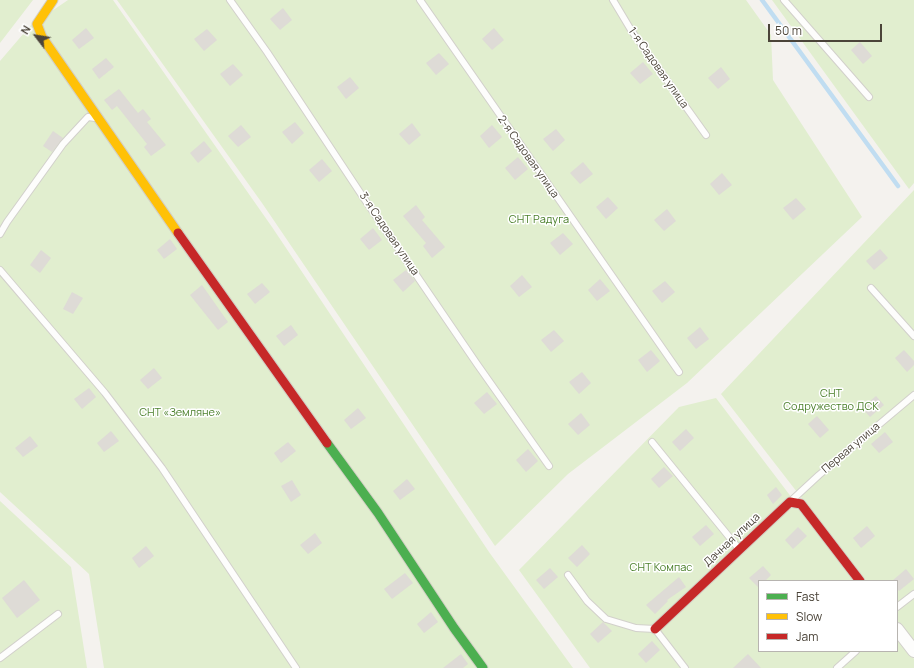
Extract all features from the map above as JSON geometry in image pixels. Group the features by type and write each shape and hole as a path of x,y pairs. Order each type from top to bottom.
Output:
{"street":[{"path":"53,0 37,24 42,37 237,317 378,512 454,628 483,668"},
{"path":"790,502 802,504 859,580"},
{"name":"Дачная улица","path":"655,629 790,502"},
{"path":"898,630 914,651"}],"lane":[{"name":"3-я Садовая улица","path":"230,0 267,52 412,268 549,466"},
{"name":"2-я Садовая улица","path":"420,0 679,372"},
{"name":"1-я Садовая улица","path":"613,0 631,30 706,135"},
{"path":"784,0 869,97"},
{"path":"0,234 63,144 88,117 99,119"},
{"path":"0,270 105,393 162,468 296,668"},
{"path":"871,288 914,336"},
{"name":"Первая улица","path":"790,502 819,475 914,395"},
{"path":"652,442 739,549"},
{"path":"568,575 587,601 606,619 636,628 655,629 685,668"},
{"path":"898,607 914,594"},
{"path":"0,658 58,614"},
{"path":"837,668 855,652"}],"green space":[{"path":"0,0 33,0 0,43"},
{"name":"СНТ «Земляне»","path":"68,0 113,0 272,227 489,552 573,668 104,668 89,574 0,492 0,61 30,26"},
{"name":"СНТ Радуга","path":"117,0 746,0 771,35 773,80 862,217 687,383 568,474 495,546 262,203"},
{"path":"772,0 914,0 914,183 909,189"},
{"name":"СНТ Содружество ДСК","path":"914,190 914,644 898,623 898,580 865,580 721,394"},
{"name":"СНТ Компас","path":"716,398 854,580 758,580 758,652 898,652 898,637 914,659 914,668 590,668 519,570 679,407"},
{"path":"0,501 71,567 87,668 0,668"}],"building":[{"path":"283,8 292,20 280,30 270,19"},
{"path":"86,28 94,38 79,49 72,40"},
{"path":"494,28 504,40 492,50 482,39"},
{"path":"207,29 217,40 204,51 194,39"},
{"path":"860,42 872,56 863,64 851,50"},
{"path":"439,53 449,64 436,75 426,63"},
{"path":"106,58 114,67 99,79 92,69"},
{"path":"643,62 653,74 640,84 630,73"},
{"path":"233,64 243,75 230,86 220,74"},
{"path":"721,67 730,79 718,89 708,78"},
{"path":"350,77 359,88 346,99 337,87"},
{"path":"119,89 138,113 143,109 151,119 147,122 166,145 151,156 144,147 147,144 117,106 112,110 104,100"},
{"path":"295,122 304,133 292,144 282,132"},
{"path":"412,123 421,135 409,145 399,134"},
{"path":"241,125 251,137 238,147 228,136"},
{"path":"492,125 502,137 489,148 480,136"},
{"path":"556,129 565,140 553,151 543,139"},
{"path":"53,131 63,138 52,152 43,146"},
{"path":"204,141 212,151 198,163 190,153"},
{"path":"518,157 528,169 515,180 505,168"},
{"path":"322,159 332,171 319,182 309,170"},
{"path":"583,162 593,174 580,184 570,173"},
{"path":"722,173 732,185 719,195 710,184"},
{"path":"608,197 618,208 606,219 596,207"},
{"path":"796,198 806,209 793,220 783,208"},
{"path":"416,205 425,217 422,220 445,247 432,258 423,246 426,243 403,216"},
{"path":"667,209 676,221 664,231 654,220"},
{"path":"373,228 382,240 369,250 360,239"},
{"path":"563,233 573,244 560,255 550,243"},
{"path":"170,239 177,249 164,259 157,250"},
{"path":"880,249 888,258 874,270 866,261"},
{"path":"41,250 51,258 40,273 30,265"},
{"path":"406,270 415,281 403,292 393,280"},
{"path":"522,275 532,287 519,297 510,286"},
{"path":"600,279 610,291 597,301 588,290"},
{"path":"665,281 675,292 662,303 652,291"},
{"path":"262,283 270,292 255,304 247,294"},
{"path":"202,285 228,322 218,330 190,295"},
{"path":"72,292 83,298 73,314 63,309"},
{"path":"291,325 298,335 284,346 276,336"},
{"path":"700,327 709,339 696,349 687,338"},
{"path":"554,330 564,341 551,352 541,340"},
{"path":"651,350 660,361 647,372 638,360"},
{"path":"904,350 914,361 914,365 907,372 895,358"},
{"path":"154,368 162,378 148,389 140,380"},
{"path":"582,372 591,383 579,394 569,382"},
{"path":"89,388 96,397 82,409 74,399"},
{"path":"487,392 497,404 484,414 474,403"},
{"path":"876,396 884,405 870,417 862,408"},
{"path":"358,408 366,418 351,429 344,420"},
{"path":"581,413 590,425 578,435 568,424"},
{"path":"817,416 829,430 820,438 808,424"},
{"path":"686,429 694,438 680,451 672,442"},
{"path":"111,431 119,441 104,452 97,443"},
{"path":"885,432 893,442 879,453 871,444"},
{"path":"30,436 38,446 23,457 15,448"},
{"path":"288,442 296,451 281,463 274,453"},
{"path":"528,449 538,461 526,472 516,460"},
{"path":"664,467 673,476 659,488 651,479"},
{"path":"407,479 415,489 400,500 393,491"},
{"path":"292,480 301,495 291,502 281,486"},
{"path":"776,487 782,495 773,504 767,495"},
{"path":"706,525 714,534 700,546 692,537"},
{"path":"867,526 875,536 861,548 853,538"},
{"path":"798,527 807,536 793,549 785,540"},
{"path":"315,533 322,543 308,554 300,545"},
{"path":"582,545 590,554 577,567 568,558"},
{"path":"146,546 154,556 139,568 132,558"},
{"path":"763,566 771,575 766,580 758,580 758,587 749,578"},
{"path":"550,568 558,577 544,589 536,580"},
{"path":"906,569 914,579 899,591 898,580 893,580"},
{"path":"405,573 413,583 392,599 384,589"},
{"path":"679,577 686,587 667,600 668,601 655,614 646,605"},
{"path":"24,580 40,600 17,618 2,598"},
{"path":"431,612 438,622 424,633 417,624"},
{"path":"603,622 612,631 598,643 590,634"},
{"path":"652,641 660,650 646,663 638,654"},
{"path":"461,654 468,664 463,668 443,668"},
{"path":"748,654 761,668 733,668"}],"waterway":[{"path":"762,0 898,186"}],"traffic: fast":[{"path":"327,443 378,513 454,628 483,668"}],"traffic: slow":[{"path":"53,0 37,24 42,37 178,233"}],"traffic: jam":[{"path":"178,233 327,443"},
{"path":"655,629 790,502 801,504 859,580"}]}
